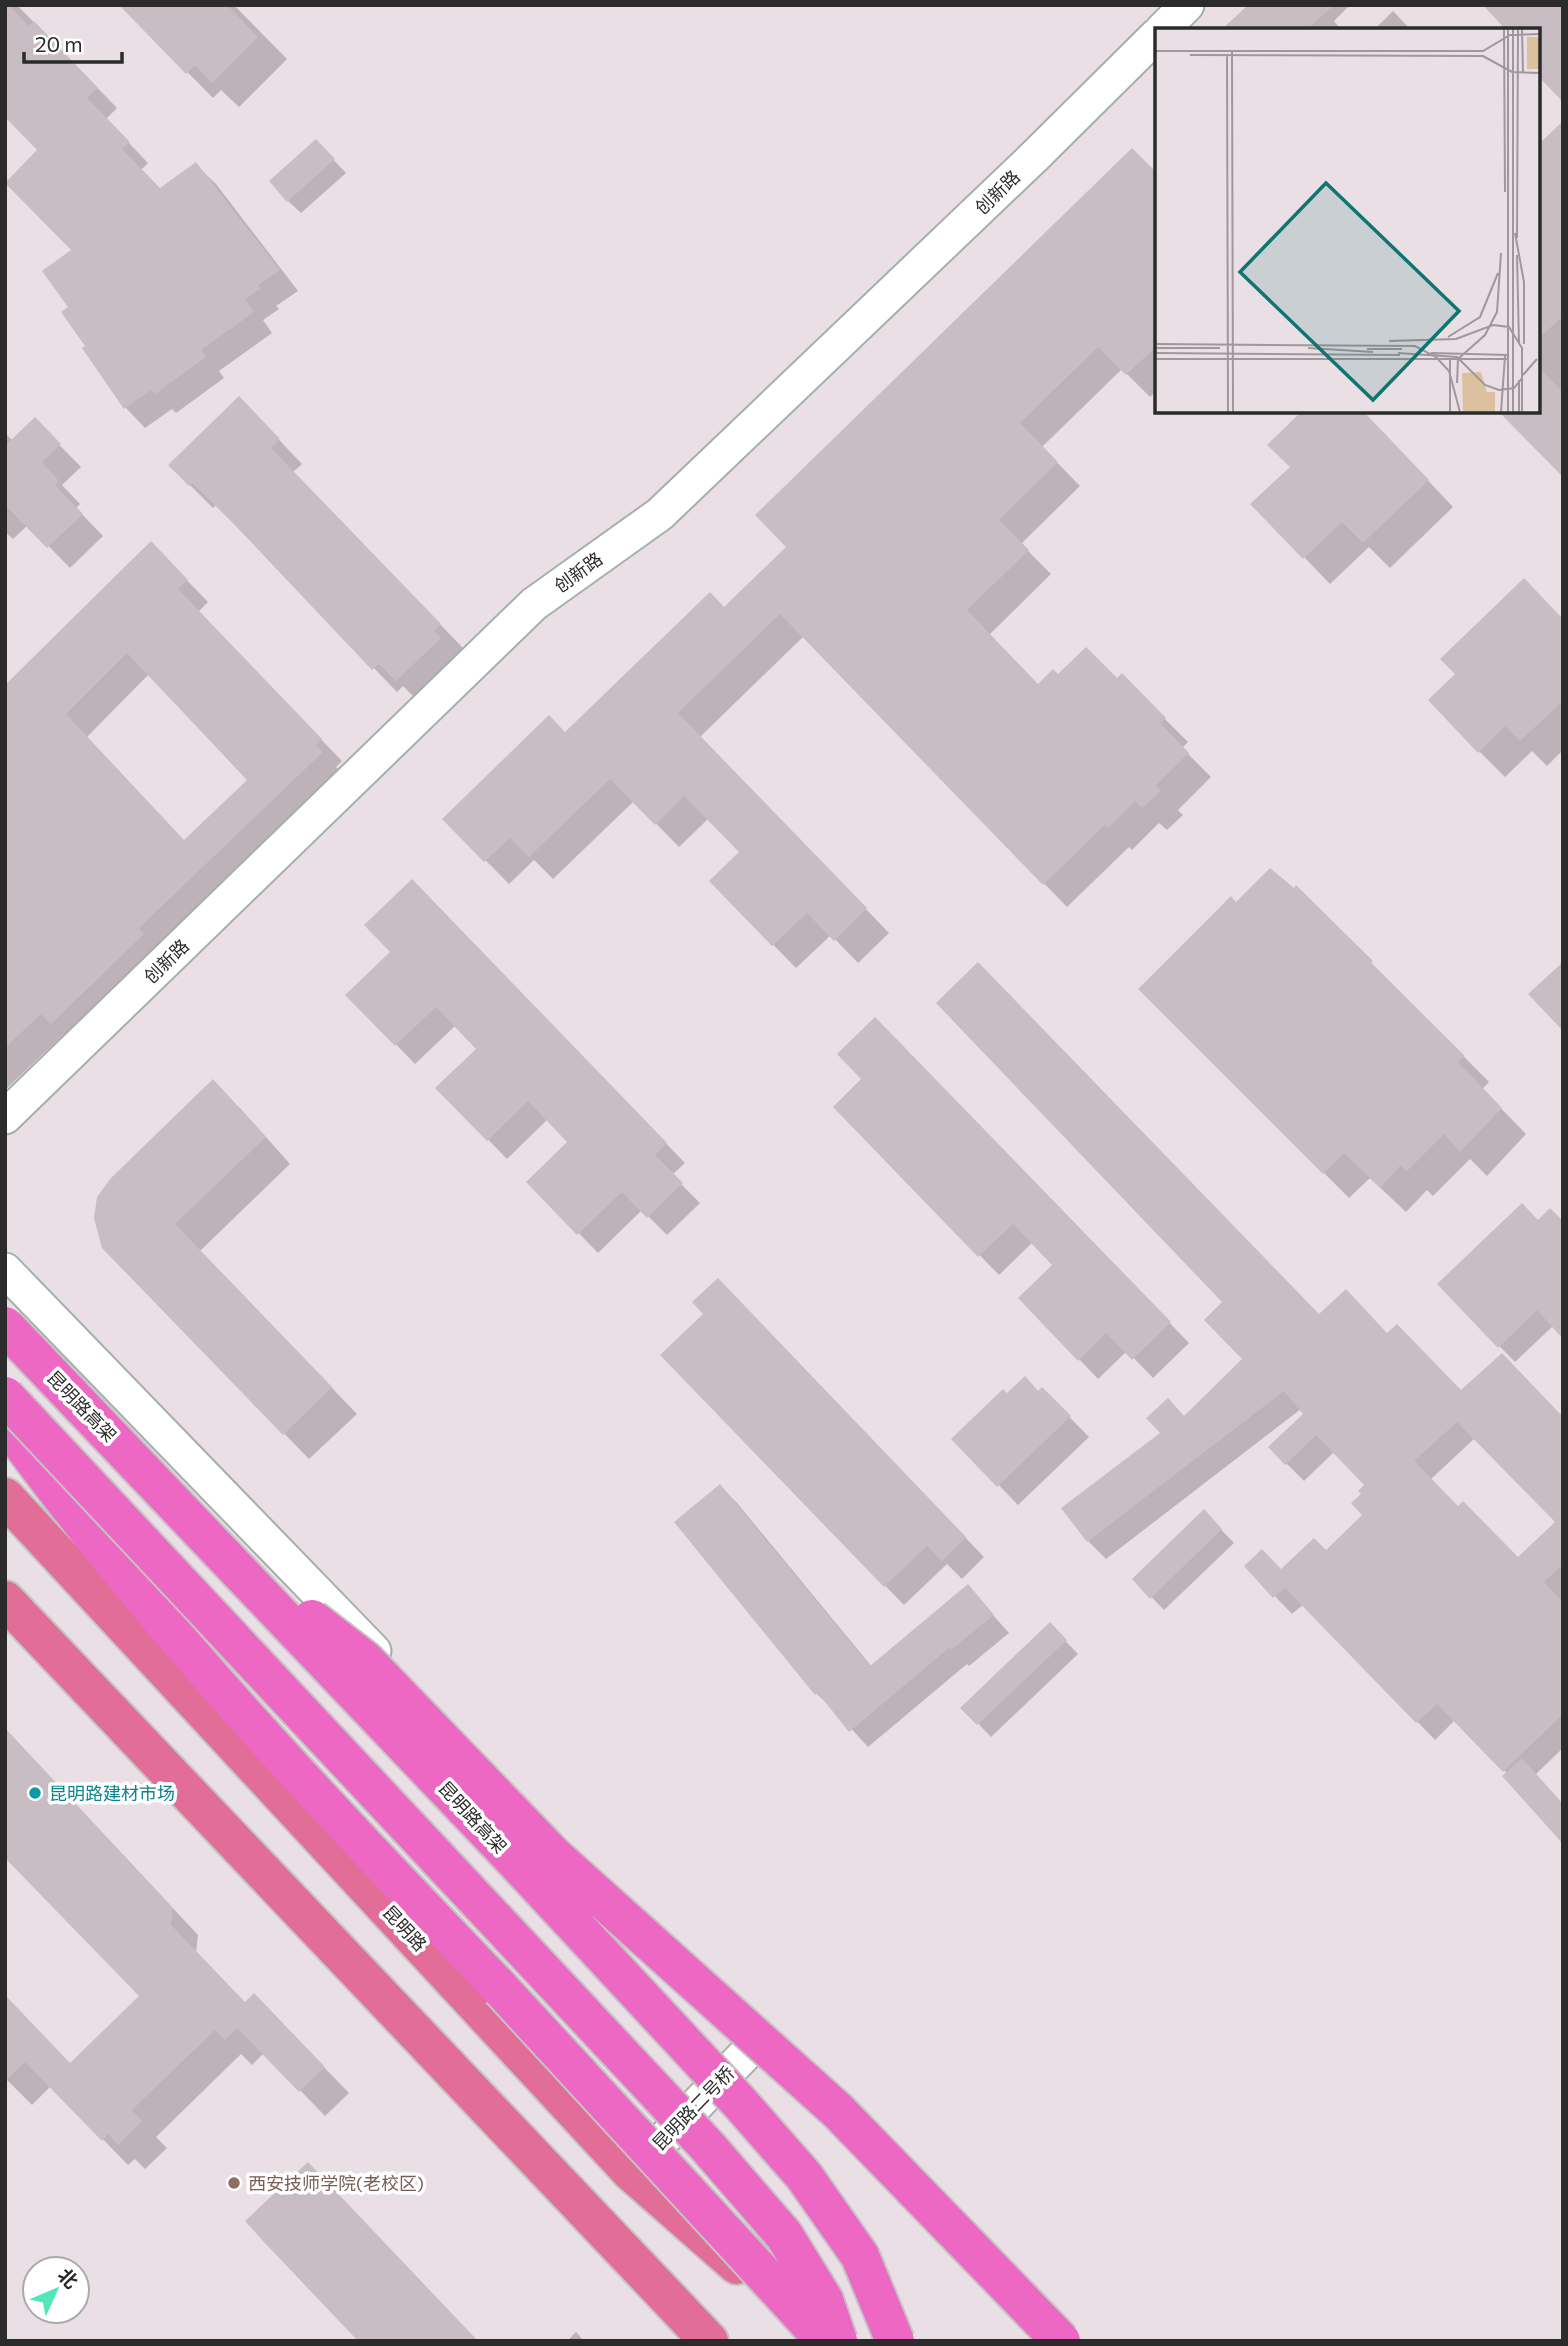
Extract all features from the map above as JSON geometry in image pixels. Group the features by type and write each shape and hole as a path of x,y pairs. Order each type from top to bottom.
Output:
{"highway":[{"name":"昆明路高架","path":"5,1326 630,1983 804,2175 860,2256 895,2341"},
{"path":"5,1396 708,2147 784,2235 824,2300 838,2341"},
{"path":"5,1421 140,1596 214,1683 501,1989 824,2341"},
{"path":"205,1534 365,1660 553,1855 838,2111 1060,2341"}],"main road":[{"name":"昆明路","path":"5,1497 631,2172 824,2341"},
{"path":"5,1600 709,2341"}],"street":[{"path":"1164,28 1186,5"},
{"name":"创新路","path":"5,1117 534,604 660,514 1015,175 1155,37"},
{"path":"5,1270 755,2044 1048,2341"},
{"name":"昆明路二号桥","path":"631,2172 755,2044"}],"building":[{"path":"5,5 9,5 29,26 34,21 98,88 87,98 130,142 122,149 160,188 196,162 280,270 258,285 261,288 245,299 254,312 201,350 206,357 155,394 151,390 124,409 82,348 85,346 61,312 68,307 42,271 71,250 5,183 37,150 5,117"},
{"path":"119,5 227,5 258,37 212,83 195,65 186,74"},
{"path":"1248,5 1334,5 1308,28 1223,28"},
{"path":"1483,5 1563,5 1563,102 1540,78 1540,28 1504,28"},
{"path":"1563,121 1563,316 1540,337 1540,143"},
{"path":"316,139 335,159 287,202 269,181"},
{"path":"1132,148 1155,171 1155,348 1126,375 1098,347 1020,423 1058,462 999,520 1029,550 967,610 1038,684 1053,669 1058,674 1086,647 1117,678 1122,673 1166,718 1160,723 1189,753 1156,785 1161,791 1142,808 1135,801 1108,828 1105,825 1043,885 780,614 678,713 867,908 834,941 807,913 772,946 709,881 739,852 684,796 655,825 610,779 529,857 510,838 484,862 442,819 549,715 565,732 710,592 724,607 786,547 755,515"},
{"path":"1540,369 1563,392 1563,477 1500,413 1540,413"},
{"path":"239,396 280,439 271,448 441,624 434,631 441,638 396,681 379,664 372,670 232,522 192,483 189,486 168,465"},
{"path":"1300,413 1365,413 1429,480 1363,543 1342,522 1303,559 1250,504 1290,467 1267,445"},
{"path":"35,417 61,444 42,462 59,481 55,485 83,514 47,548 5,505 5,446"},
{"path":"151,541 188,580 178,589 322,739 316,745 323,752 139,928 144,934 51,1024 41,1014 5,1048 5,685","holes":["127,653 247,780 184,840 66,714"]},
{"path":"1524,578 1563,619 1563,701 1520,741 1505,726 1478,753 1428,700 1455,674 1440,659"},
{"path":"1270,868 1294,888 1296,885 1465,1056 1458,1062 1502,1108 1460,1152 1444,1134 1406,1172 1401,1165 1380,1188 1344,1153 1323,1174 1138,989 1231,896 1236,902"},
{"path":"412,879 667,1143 655,1155 683,1183 647,1218 622,1192 577,1235 526,1182 567,1142 528,1101 487,1141 435,1088 476,1049 436,1007 395,1046 345,995 390,952 364,925"},
{"path":"978,962 1319,1314 1346,1289 1387,1333 1397,1324 1461,1390 1502,1353 1563,1417 1563,1564 1544,1582 1563,1602 1563,1714 1503,1772 1437,1704 1416,1723 1285,1588 1273,1598 1244,1566 1262,1549 1281,1569 1314,1538 1326,1550 1362,1515 1351,1503 1361,1494 1358,1491 1364,1485 1316,1435 1285,1465 1268,1447 1303,1414 1284,1391 1087,1542 1061,1508 1160,1433 1146,1418 1168,1398 1184,1416 1242,1359 1204,1320 1222,1302 936,1003","holes":["1457,1422 1555,1522 1518,1557 1463,1501 1458,1506 1414,1461"]},
{"path":"1563,962 1563,1031 1528,994"},
{"path":"875,1017 1171,1322 1132,1360 1106,1333 1078,1361 1018,1298 1052,1265 1013,1224 978,1257 833,1107 861,1079 837,1054"},
{"path":"213,1079 266,1137 175,1224 332,1387 283,1435 102,1248 94,1218 97,1197 111,1178"},
{"path":"1522,1203 1538,1220 1550,1208 1563,1221 1563,1339 1537,1310 1498,1348 1437,1284"},
{"path":"718,1278 966,1537 942,1561 927,1546 884,1587 660,1355 703,1314 692,1302"},
{"path":"1025,1376 1038,1391 1042,1387 1071,1416 997,1487 951,1439 1003,1389 1007,1393"},
{"path":"720,1484 870,1666 968,1584 994,1615 951,1650 949,1648 849,1732 818,1693 815,1695 674,1522"},
{"path":"1204,1509 1222,1529 1150,1599 1132,1579"},
{"path":"1050,1622 1067,1640 977,1725 960,1708"},
{"path":"5,1728 173,1908 171,1925 245,2002 254,1993 325,2067 299,2092 237,2028 225,2040 215,2030 132,2110 142,2121 118,2145 108,2134 102,2141 25,2062 5,2081 5,1995 70,2063 139,1996 5,1858"},
{"path":"1522,1758 1563,1804 1563,1844 1502,1776"},
{"path":"308,2162 478,2341 358,2341 245,2221"}],"place":[{"name":"昆明路建材市场","path":"35,1793"},
{"name":"西安技师学院(老校区)","path":"234,2183"}]}
